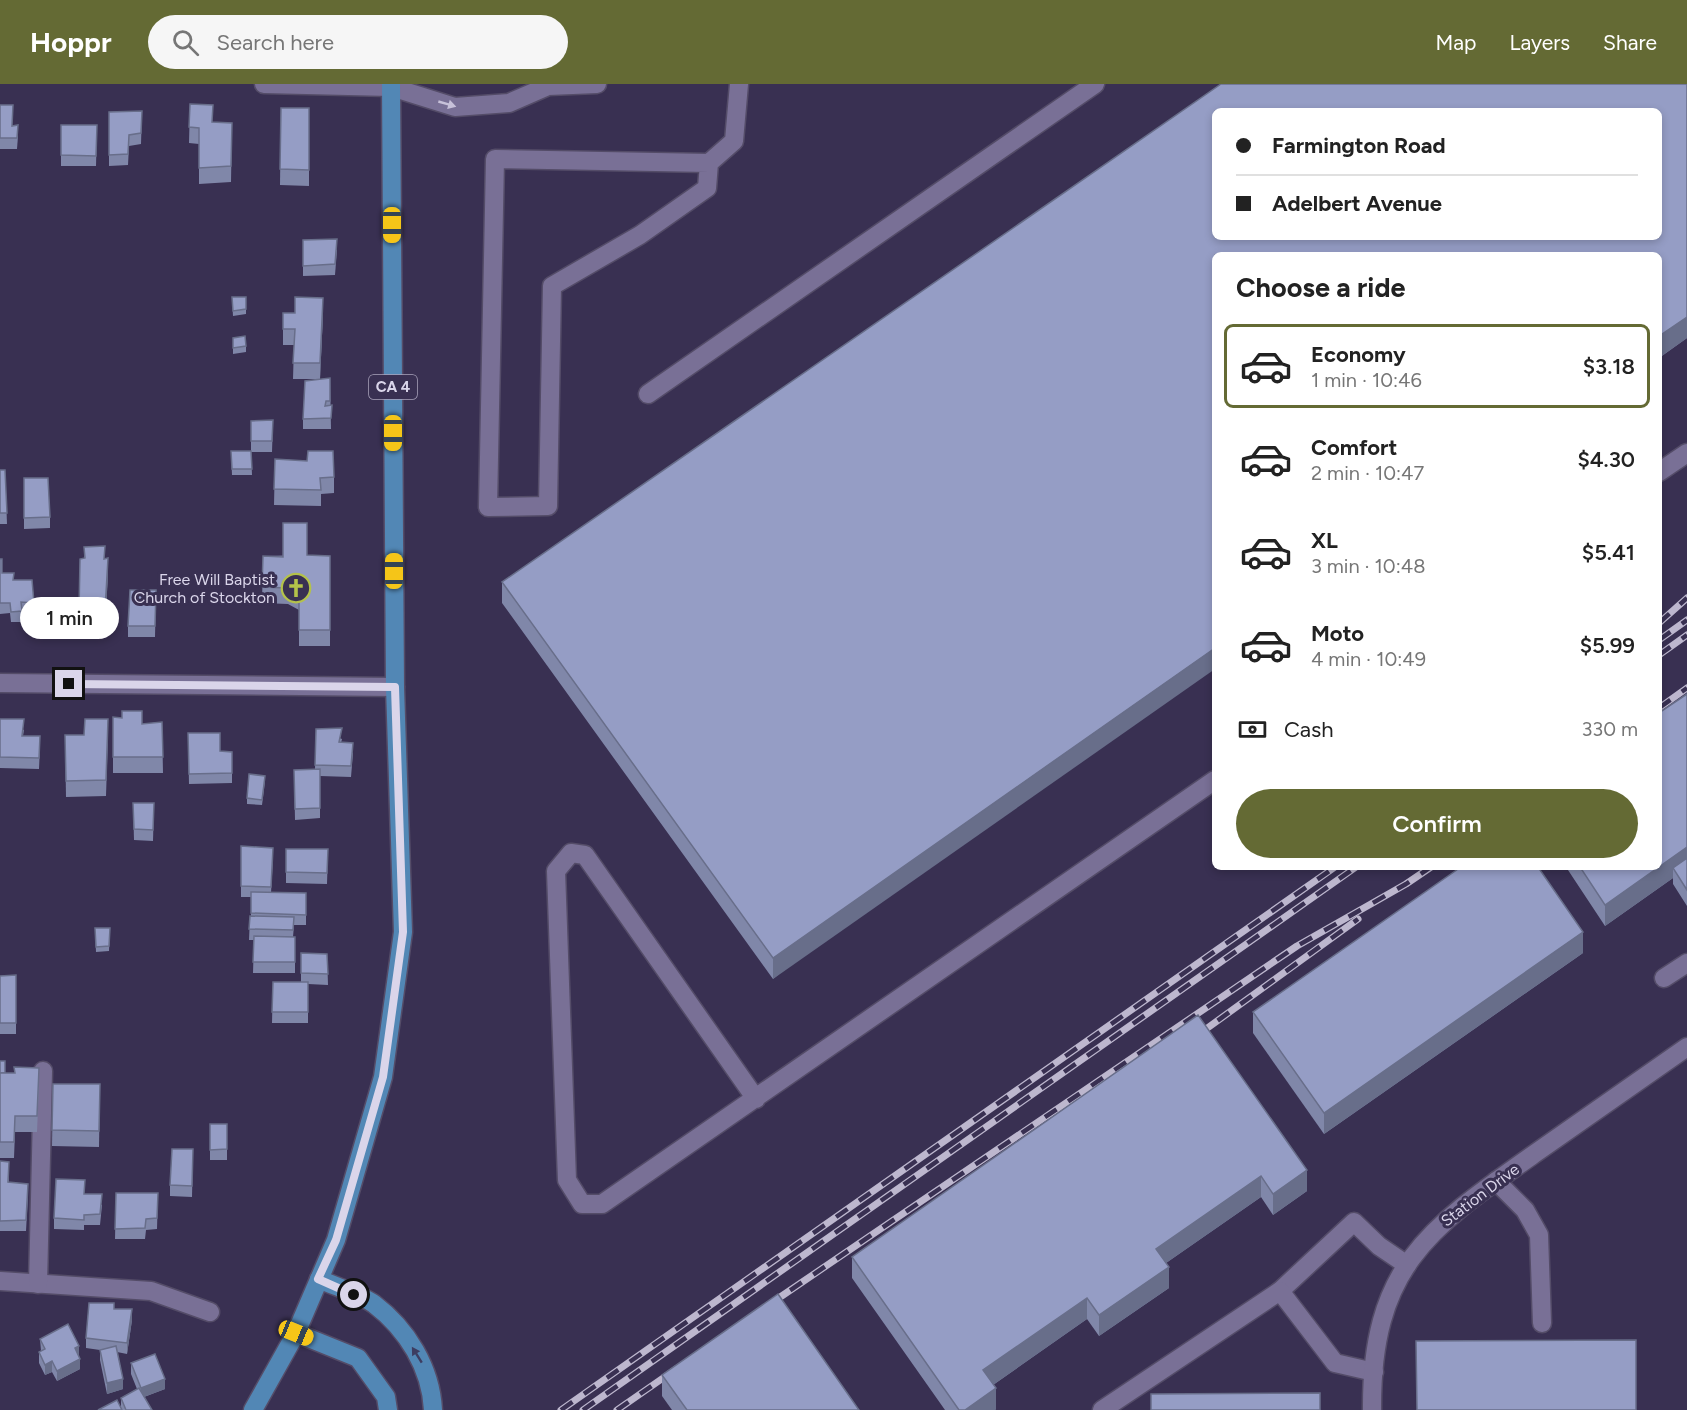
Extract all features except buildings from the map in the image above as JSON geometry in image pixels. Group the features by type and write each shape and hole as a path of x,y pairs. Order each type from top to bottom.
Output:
{"main road":[{"name":"CA 4","path":"253,1410 296,1333 336,1240 383,1077 403,932 395,687 394,85"},
{"path":"318,1279 372,1303 388,1317 421,1357 433,1410"},
{"path":"296,1333 358,1358 386,1397 388,1410"}],"street":[{"path":"264,84 394,85 455,107 509,103 546,85 597,84"},
{"path":"709,162 707,188 640,235 552,286 548,506 488,507 495,159 709,162 734,141 739,84"},
{"path":"648,394 1095,84"},
{"path":"1662,470 1687,453"},
{"path":"0,683 395,687"},
{"path":"756,1099 585,855 570,853 556,871 567,1180 582,1204 603,1204 756,1099 1212,782"},
{"path":"1664,978 1687,963"},
{"name":"Station Drive","path":"1372,1410 1374,1372 1384,1312 1407,1264 1431,1233 1449,1215 1687,1047"},
{"path":"39,1284 43,1071"},
{"path":"1496,1181 1525,1210 1539,1235 1542,1323"},
{"path":"1102,1410 1280,1291 1354,1222 1379,1246 1407,1264"},
{"path":"0,1281 151,1291 210,1312"},
{"path":"1280,1291 1335,1363 1374,1372"}],"railway":[{"path":"1662,620 1687,598"},
{"path":"1662,638 1687,620"},
{"path":"1662,653 1687,635"},
{"path":"1662,706 1687,688"},
{"path":"561,1410 1331,870"},
{"path":"583,1410 1352,870"},
{"path":"767,1306 1297,946 1427,870"},
{"path":"1195,1037 1358,919"},
{"path":"617,1410 676,1369"}],"place":[{"name":"Free Will Baptist Church of Stockton","path":"296,588"}],"route":[{"path":"69,684 395,687 403,932 383,1077 336,1240 318,1279 354,1295"}]}
